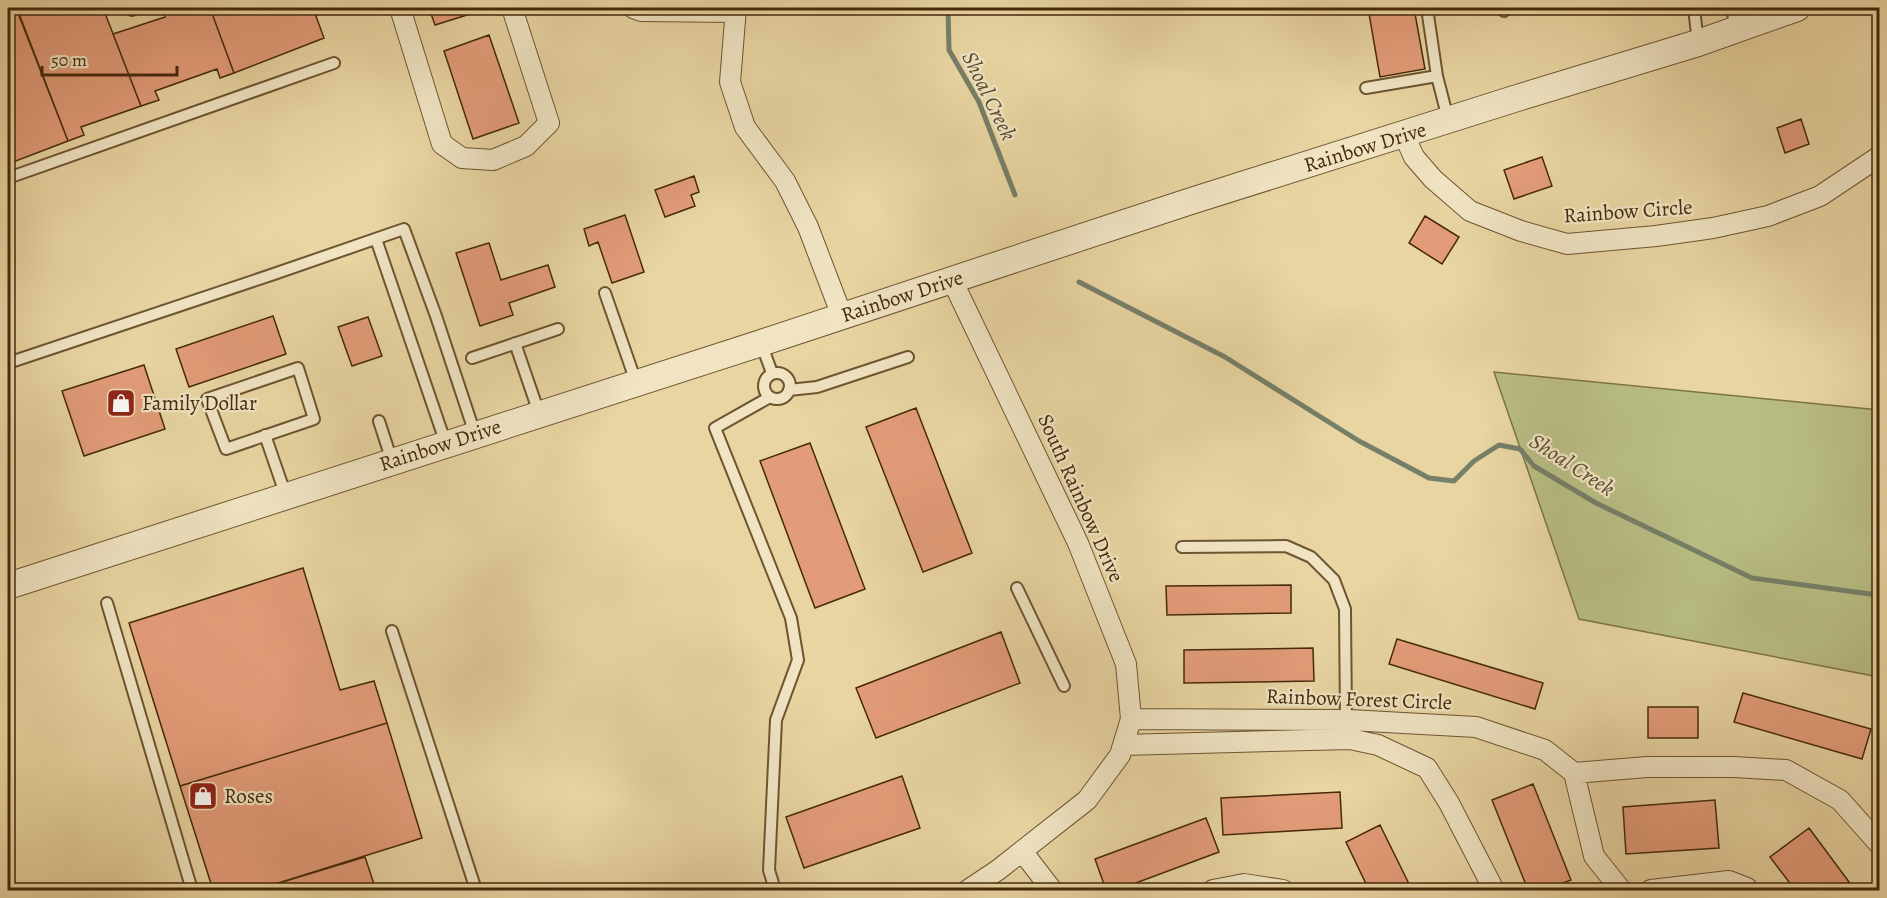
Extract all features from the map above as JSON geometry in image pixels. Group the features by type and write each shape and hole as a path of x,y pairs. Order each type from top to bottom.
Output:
{"street":[{"path":"400,8 442,144 462,158 493,160 526,146 549,123 512,8"},
{"path":"633,8 641,10 736,10 730,82 745,128 785,181 808,227 842,316"},
{"name":"Rainbow Drive","path":"8,586 761,343 1188,202 1698,43 1734,18 1797,8"},
{"name":"Rainbow Circle","path":"1404,135 1414,157 1433,179 1470,211 1521,231 1568,244 1656,236 1713,228 1768,216 1820,196 1880,156"},
{"name":"South Rainbow Drive","path":"952,280 1078,543 1126,664 1131,718 1120,755 1087,800 968,891"},
{"name":"Rainbow Forest Circle","path":"1131,718 1346,730 1476,727 1545,750 1574,773"},
{"path":"1123,745 1346,730 1427,768 1449,803 1494,891"},
{"path":"1622,891 1594,856 1574,773 1668,767 1734,767 1786,771 1840,800 1880,845"},
{"path":"1022,851 1052,891"},
{"path":"1651,891 1729,881 1747,888 1748,891"},
{"path":"1213,891 1244,884 1283,891"}],"lane":[{"path":"1427,8 1437,76 1449,120"},
{"path":"1694,8 1698,43"},
{"path":"8,178 334,63"},
{"path":"1366,88 1437,76"},
{"path":"8,363 404,229 475,434"},
{"path":"376,239 446,444"},
{"path":"605,293 636,382"},
{"path":"472,358 558,329"},
{"path":"515,343 539,413"},
{"path":"761,343 772,374"},
{"path":"789,390 818,387 908,357"},
{"path":"298,368 314,418 265,435 226,449 207,399 298,368"},
{"path":"772,374 783,375 790,384 789,390 781,398 770,397 765,393 764,382 772,374"},
{"path":"770,397 715,428 791,618 798,660 776,720 769,870 775,891"},
{"path":"380,421 392,461"},
{"path":"265,435 286,496"},
{"path":"1182,547 1286,546 1311,557 1334,580 1345,609 1346,730"},
{"path":"1017,588 1064,686"},
{"path":"107,603 192,891"},
{"path":"392,631 476,891"}],"green space":[{"path":"1494,372 1879,410 1879,677 1579,619"}],"building":[{"path":"8,8 16,8 68,141 8,164"},
{"path":"28,8 103,8 141,106 81,127 84,135 68,141 18,11"},
{"path":"161,8 210,8 234,73 220,78 217,69 155,91 159,100 141,106 113,34 165,17"},
{"path":"210,8 313,8 324,38 234,73"},
{"path":"429,8 482,8 483,10 435,25"},
{"path":"1368,8 1414,8 1425,69 1380,77"},
{"path":"489,35 519,123 473,139 444,51"},
{"path":"1801,119 1809,144 1785,153 1777,128"},
{"path":"1542,157 1552,186 1514,199 1504,170"},
{"path":"694,176 699,192 691,195 695,206 665,217 655,190"},
{"path":"625,215 644,272 612,283 598,242 589,246 584,229"},
{"path":"1425,216 1459,237 1442,264 1409,243"},
{"path":"489,243 501,280 548,265 555,287 509,303 513,315 480,326 456,253"},
{"path":"273,316 286,354 189,387 176,349"},
{"path":"368,317 382,356 352,366 338,327"},
{"path":"144,365 165,429 84,456 62,391"},
{"path":"916,408 972,553 923,572 866,427"},
{"path":"810,443 865,589 815,608 760,461"},
{"path":"303,568 340,690 374,681 387,723 180,786 129,623"},
{"path":"1291,585 1291,613 1167,615 1166,586"},
{"path":"1001,632 1020,683 876,738 856,688"},
{"path":"1397,639 1543,683 1535,709 1389,664"},
{"path":"1313,648 1314,681 1184,683 1184,650"},
{"path":"1743,693 1871,729 1862,759 1734,722"},
{"path":"1648,707 1698,707 1698,738 1648,738"},
{"path":"387,723 422,838 256,890 213,890 180,786"},
{"path":"902,776 920,828 804,868 786,817"},
{"path":"1533,784 1571,880 1544,890 1528,890 1492,800"},
{"path":"1340,792 1342,828 1223,835 1221,798"},
{"path":"1715,800 1719,848 1626,854 1623,807"},
{"path":"1206,818 1219,852 1117,890 1106,890 1095,859"},
{"path":"1380,825 1412,890 1369,890 1346,842"},
{"path":"1809,828 1855,890 1795,890 1770,857"},
{"path":"365,857 376,890 256,890"}],"waterway":[{"name":"Shoal Creek","path":"948,8 949,50 979,102 1015,195"},
{"name":"Shoal Creek","path":"1079,282 1225,357 1359,441 1429,478 1454,481 1474,461 1499,445 1520,449 1534,466 1596,503 1752,578 1880,594"}],"place":[{"name":"Family Dollar","path":"121,403"},
{"name":"Roses","path":"203,796"}]}
